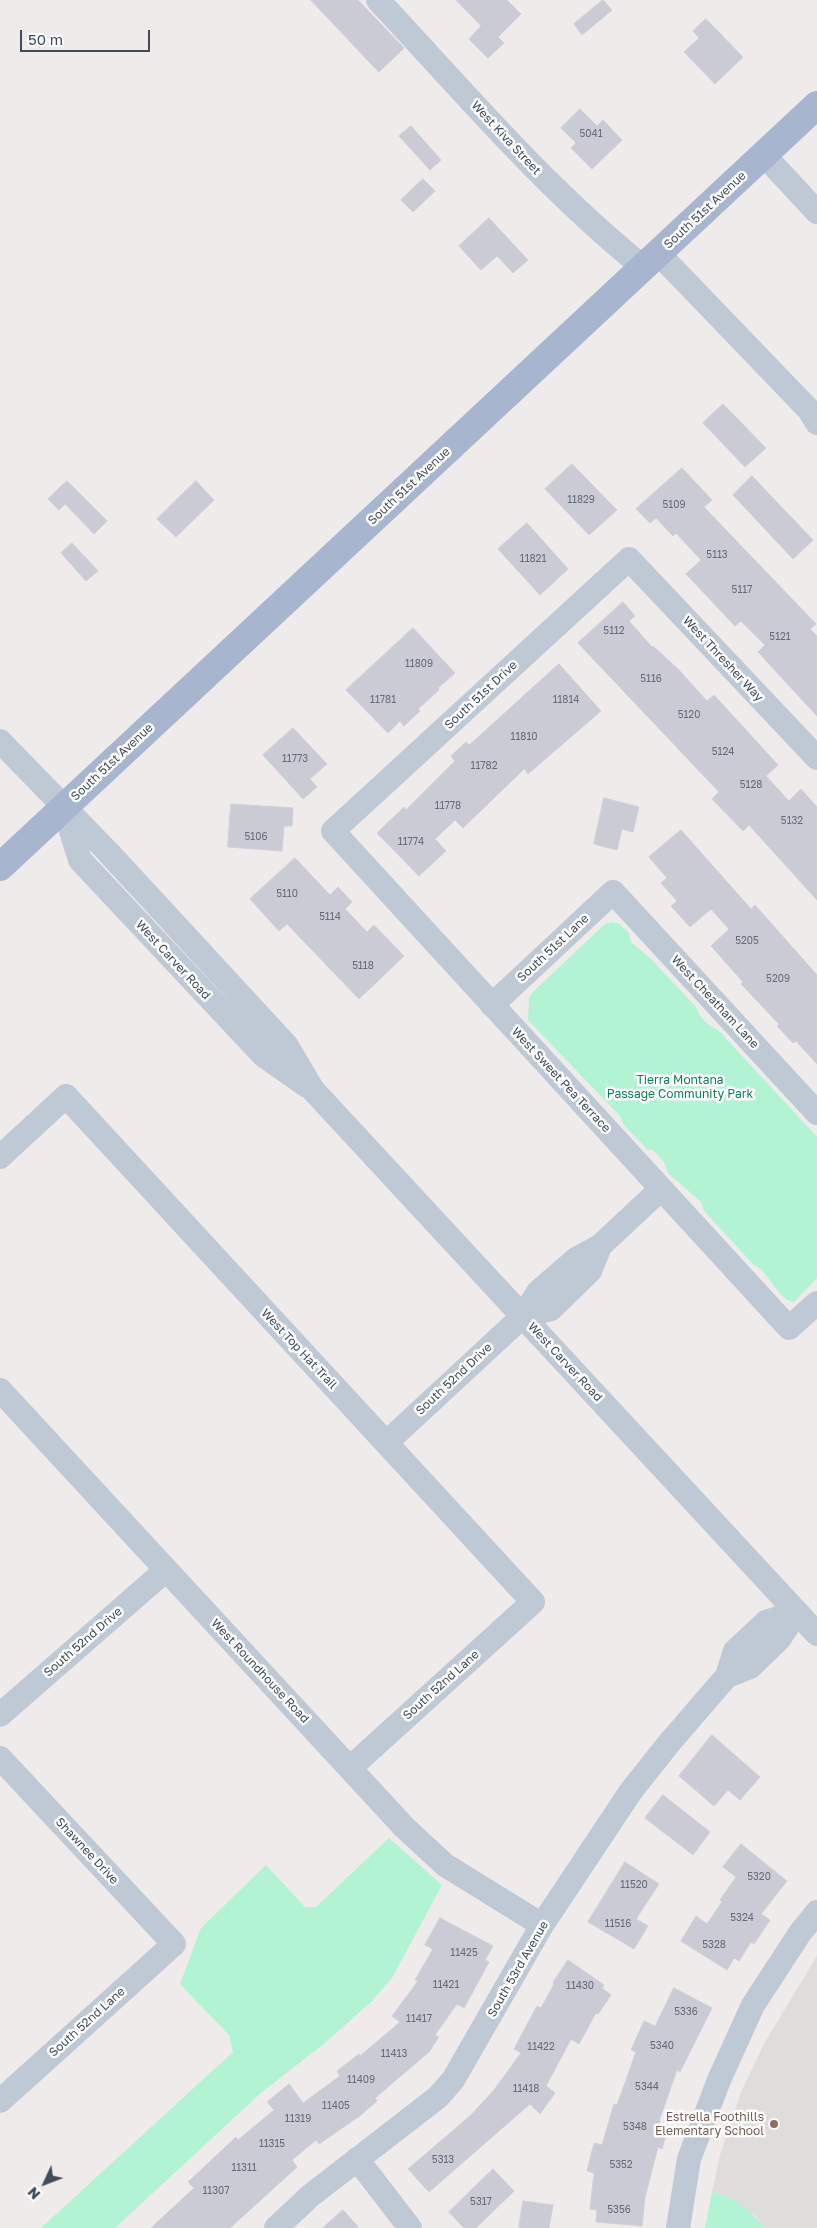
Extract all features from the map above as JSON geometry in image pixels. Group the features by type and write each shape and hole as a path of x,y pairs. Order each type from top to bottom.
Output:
{"main road":[{"name":"South 51st Avenue","path":"0,867 817,105"}],"street":[{"name":"West Kiva Street","path":"378,0 553,188 604,235 650,260 809,410 817,423"},
{"path":"764,155 817,212"},
{"name":"West Thresher Way","path":"629,559 817,758"},
{"name":"South 51st Drive","path":"333,831 629,559"},
{"name":"West Carver Road","path":"0,741 63,808 108,852 287,1046 313,1090 817,1634"},
{"name":"West Sweet Pea Terrace","path":"333,831 789,1328 817,1302"},
{"name":"South 51st Lane","path":"492,1005 613,892"},
{"name":"West Cheatham Lane","path":"613,892 817,1113"},
{"name":"West Top Hat Trail","path":"0,1157 66,1096 533,1602"},
{"name":"South 52nd Drive","path":"386,1442 523,1316 538,1292 576,1258 600,1246 661,1189"},
{"name":"West Roundhouse Road","path":"0,1390 405,1828 442,1864 542,1925"},
{"name":"South 52nd Drive","path":"0,1715 166,1570"},
{"name":"South 52nd Lane","path":"350,1768 533,1602"},
{"name":"South 53rd Avenue","path":"276,2228 310,2196 423,2109 453,2080 542,1925 631,1792 670,1742 726,1676 750,1667 779,1639 797,1612"},
{"name":"Shawnee Drive","path":"0,1758 174,1944"},
{"path":"678,2228 689,2159 719,2080 753,2005 800,1933 817,1912"},
{"name":"South 52nd Lane","path":"0,2101 174,1944"},
{"path":"357,2159 410,2228"}],"shaded area":[{"name":"Estrella Foothills Elementary School","path":"817,1956 817,2228 764,2228 756,2216 725,2196 712,2192 720,2155 741,2092 765,2042"}],"green space":[{"name":"Tierra Montana Passage Community Park","path":"612,922 619,924 629,933 631,942 651,959 696,1007 704,1021 719,1031 817,1137 817,1278 794,1302 788,1300 778,1291 765,1273 753,1264 704,1211 701,1202 668,1173 664,1162 653,1150 647,1149 624,1125 620,1116 528,1020 529,998 533,992 605,924"},
{"path":"389,1838 442,1885 392,1978 372,2001 325,2043 262,2092 115,2228 41,2228 233,2052 229,2035 180,1984 201,1928 266,1865 305,1907 316,1907"},
{"path":"712,2192 728,2197 741,2205 764,2228 705,2228"}],"building":[{"path":"311,0 358,0 404,48 379,72"},
{"path":"456,0 507,0 521,14 498,37 504,43 488,58 469,39 481,26"},
{"path":"603,0 612,10 582,35 574,24"},
{"path":"706,19 743,57 715,84 684,52 699,38 693,31"},
{"path":"580,109 597,126 603,120 622,140 592,169 571,148 576,143 561,128"},
{"path":"411,126 441,160 430,170 399,136"},
{"path":"423,179 435,191 413,212 401,200"},
{"path":"489,218 528,260 513,273 497,256 481,270 459,246"},
{"path":"723,404 766,448 745,467 703,423"},
{"path":"572,464 617,510 589,535 545,489"},
{"path":"682,468 712,500 704,507 816,624 810,629 817,636 817,716 758,652 765,645 741,621 735,626 686,574 701,560 676,533 673,536 656,518 650,523 636,509"},
{"path":"752,476 813,540 793,559 733,495"},
{"path":"67,481 107,521 94,534 65,504 59,510 48,499"},
{"path":"196,481 214,500 176,537 157,519"},
{"path":"527,523 568,569 540,595 498,549"},
{"path":"72,543 98,571 86,581 61,553"},
{"path":"623,602 635,616 629,621 652,647 678,669 707,701 714,695 778,765 766,776 789,801 801,789 817,807 817,900 749,825 743,831 712,799 719,792 578,643"},
{"path":"413,628 455,673 438,688 439,690 418,709 420,711 404,726 400,721 388,733 346,690"},
{"path":"559,664 601,711 528,774 524,769 463,828 455,820 435,839 446,851 419,876 377,833 404,807 406,810 455,761 451,756 466,742 469,745"},
{"path":"293,728 327,764 310,779 317,787 303,799 263,755"},
{"path":"604,798 639,807 633,832 622,829 617,850 594,844"},
{"path":"231,804 293,808 292,826 284,826 282,851 228,847"},
{"path":"681,830 751,909 755,905 817,975 817,1064 796,1041 793,1043 777,1026 779,1024 741,984 743,982 711,946 729,929 711,909 690,927 671,906 677,901 661,883 667,878 649,857"},
{"path":"295,858 330,895 338,887 352,902 345,909 367,932 374,925 404,956 359,999 287,924 279,931 250,899"},
{"path":"712,1735 760,1777 740,1800 728,1790 714,1806 679,1776"},
{"path":"663,1795 710,1832 693,1855 645,1818"},
{"path":"741,1844 787,1881 761,1914 770,1920 754,1944 751,1942 739,1961 734,1958 727,1970 681,1941 696,1916 707,1924 722,1902 720,1900 736,1877 723,1867"},
{"path":"625,1862 659,1884 636,1919 648,1926 634,1949 588,1922"},
{"path":"440,1918 493,1946 485,1960 489,1962 464,2008 457,2004 435,2035 439,2037 429,2052 375,2098 377,2101 361,2115 319,2144 316,2140 292,2160 297,2167 230,2228 151,2228 194,2188 188,2182 236,2137 238,2140 274,2110 267,2102 289,2084 303,2103 340,2076 337,2071 359,2054 360,2056 400,2022 392,2016 418,1981 415,1980 433,1949 425,1945"},
{"path":"568,1960 604,1985 602,1988 611,1995 598,2014 596,2013 579,2044 571,2039 546,2086 555,2093 540,2114 530,2104 429,2192 408,2169 471,2115 494,2090 521,2053 514,2049 537,2006 541,2008 553,1983"},
{"path":"674,1988 712,2008 680,2072 677,2070 660,2118 659,2125 668,2128 662,2149 658,2147 645,2197 642,2226 596,2222 597,2210 590,2209 594,2173 587,2171 594,2143 602,2145 614,2104 617,2105 636,2052 631,2050 644,2021 655,2026"},
{"path":"493,2169 514,2191 476,2228 464,2228 449,2212"},
{"path":"523,2201 553,2205 549,2228 519,2228"},
{"path":"343,2210 359,2228 323,2228"}],"place":[{"name":"Estrella Foothills Elementary School","path":"774,2124"}]}
